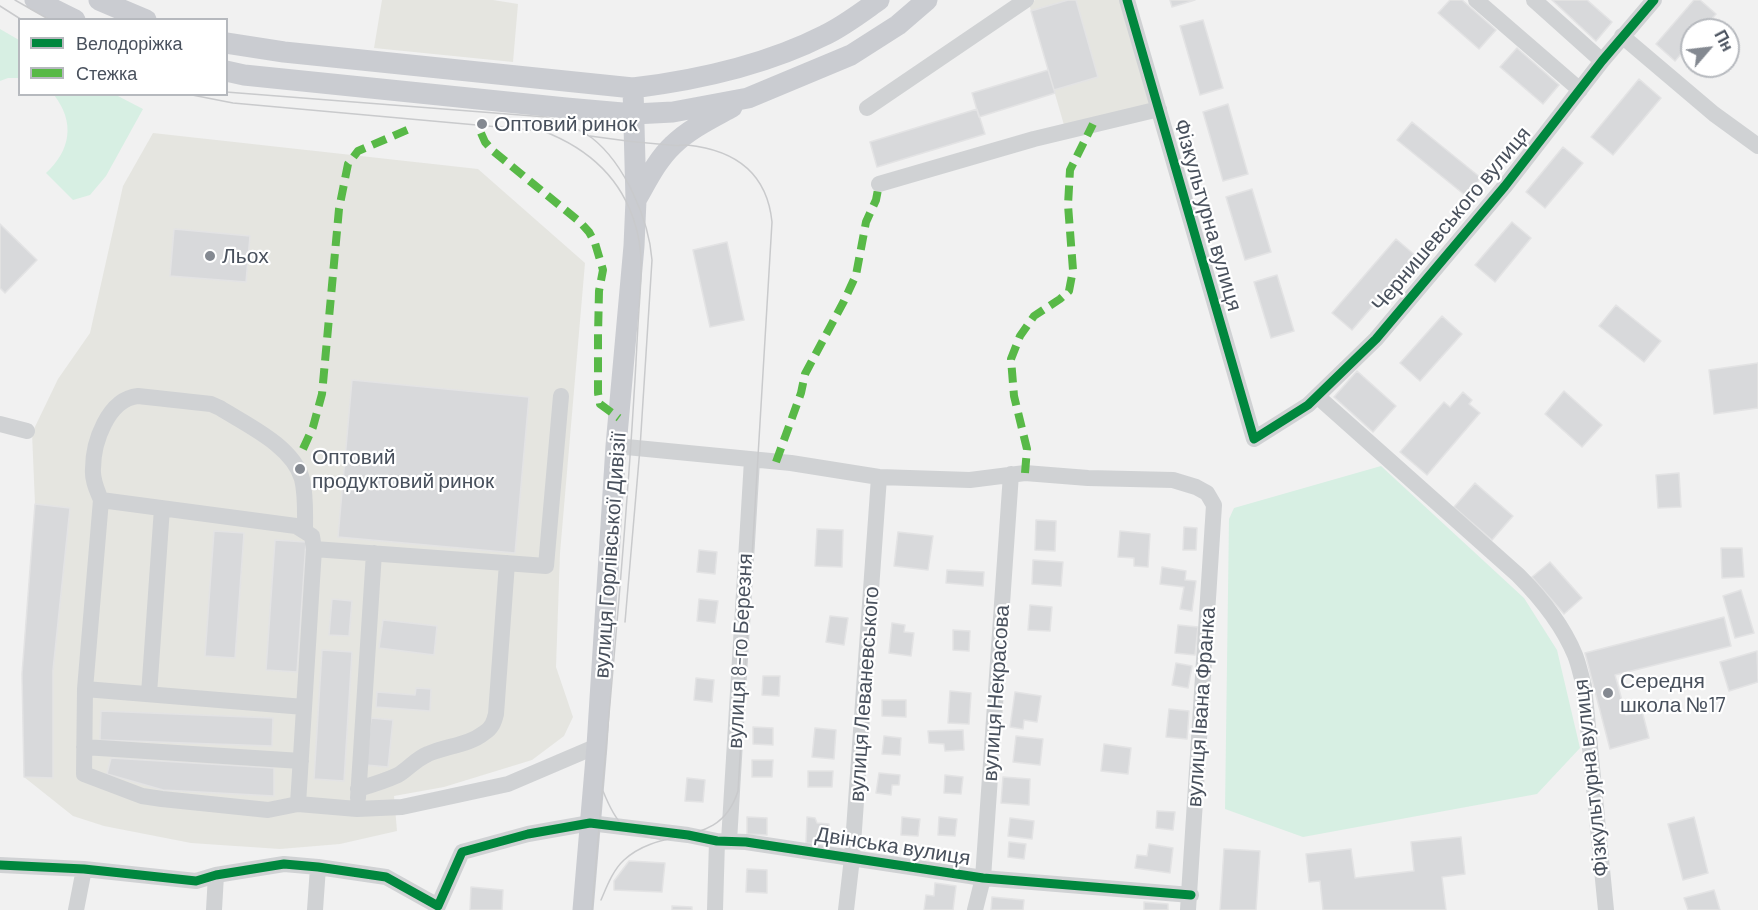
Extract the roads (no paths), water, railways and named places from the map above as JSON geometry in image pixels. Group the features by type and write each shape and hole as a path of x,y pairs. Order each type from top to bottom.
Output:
{"main road":[{"path":"35,0 71,18"},
{"path":"99,0 141,18"},
{"path":"228,43 284,52 633,88 691,79 748,64 788,50 826,35 879,0"},
{"path":"636,200 652,171 672,146 688,132 748,98 851,55 898,25 927,0"},
{"path":"228,71 244,75 634,114 673,112 748,98"},
{"name":"вулиця Горлівської Дивізії","path":"583,910 597,746 616,446 633,257 636,200 633,88"}],"street":[{"path":"867,108 1026,0"},
{"name":"Фізкультурна вулиця","path":"1127,0 1254,439"},
{"path":"1476,0 1580,90"},
{"path":"1533,0 1602,61"},
{"name":"Чернишевського вулиця","path":"1254,439 1308,405 1383,330 1504,186 1622,36 1654,0"},
{"path":"1622,36 1714,114 1758,146"},
{"path":"879,184 1034,139 1159,109"},
{"path":"305,530 302,479 295,462 277,445 211,404 138,396 129,397 117,404 105,423 94,453 92,470 101,500 86,689 84,774 142,796 268,810 298,804 357,809 402,807 508,784 597,746"},
{"path":"314,549 546,566 561,396"},
{"name":"Фізкультурна вулиця","path":"1317,396 1518,574 1561,630 1575,655 1584,686 1606,910"},
{"path":"0,424 27,431"},
{"path":"616,446 791,464 879,477 970,480 1011,474"},
{"name":"вулиця 8-го Березня","path":"715,910 723,841 752,460"},
{"name":"вулиця Івана Франка","path":"1011,474 1173,480 1196,486 1207,493 1214,505 1189,903"},
{"name":"вулиця Некрасова","path":"975,910 983,878 1011,474"},
{"name":"вулиця Леваневського","path":"846,910 852,858 879,477"},
{"path":"101,500 296,526 312,536 314,549 298,804"},
{"path":"149,694 162,508"},
{"path":"357,809 374,553"},
{"path":"358,789 400,774 429,753 473,739 484,734 493,725 496,714 507,563"},
{"path":"86,689 304,707"},
{"path":"84,747 301,761"},
{"name":"Двінська вулиця","path":"438,908 462,852 528,834 590,823 983,878 1189,903"},
{"path":"0,865 84,868 196,881 216,875 284,864 318,867 386,877 438,908"},
{"path":"315,910 318,867"},
{"path":"76,910 84,868"},
{"path":"214,910 216,875"}],"tram line":[{"path":"15,0 46,18"},
{"path":"0,6 19,18"},
{"path":"228,92 546,117 587,134 615,162 625,177 640,211 650,244 652,260 640,448 625,622"},
{"path":"197,96 233,103 543,131 574,146 600,166 621,192 629,207 640,245 640,287 625,524 592,910"},
{"path":"590,136 687,145 720,152 746,167 756,177 769,205 772,222 738,791 729,810 718,822 704,830 656,842 639,849 624,860 613,873 601,900"},
{"path":"603,791 612,811 623,826 638,834 660,839"}],"place":[{"name":"Оптовий ринок","path":"482,124"},
{"name":"Льох","path":"210,256"},
{"name":"Оптовий продуктовий ринок","path":"300,469"},
{"name":"Середня школа №17","path":"1608,693"}]}
